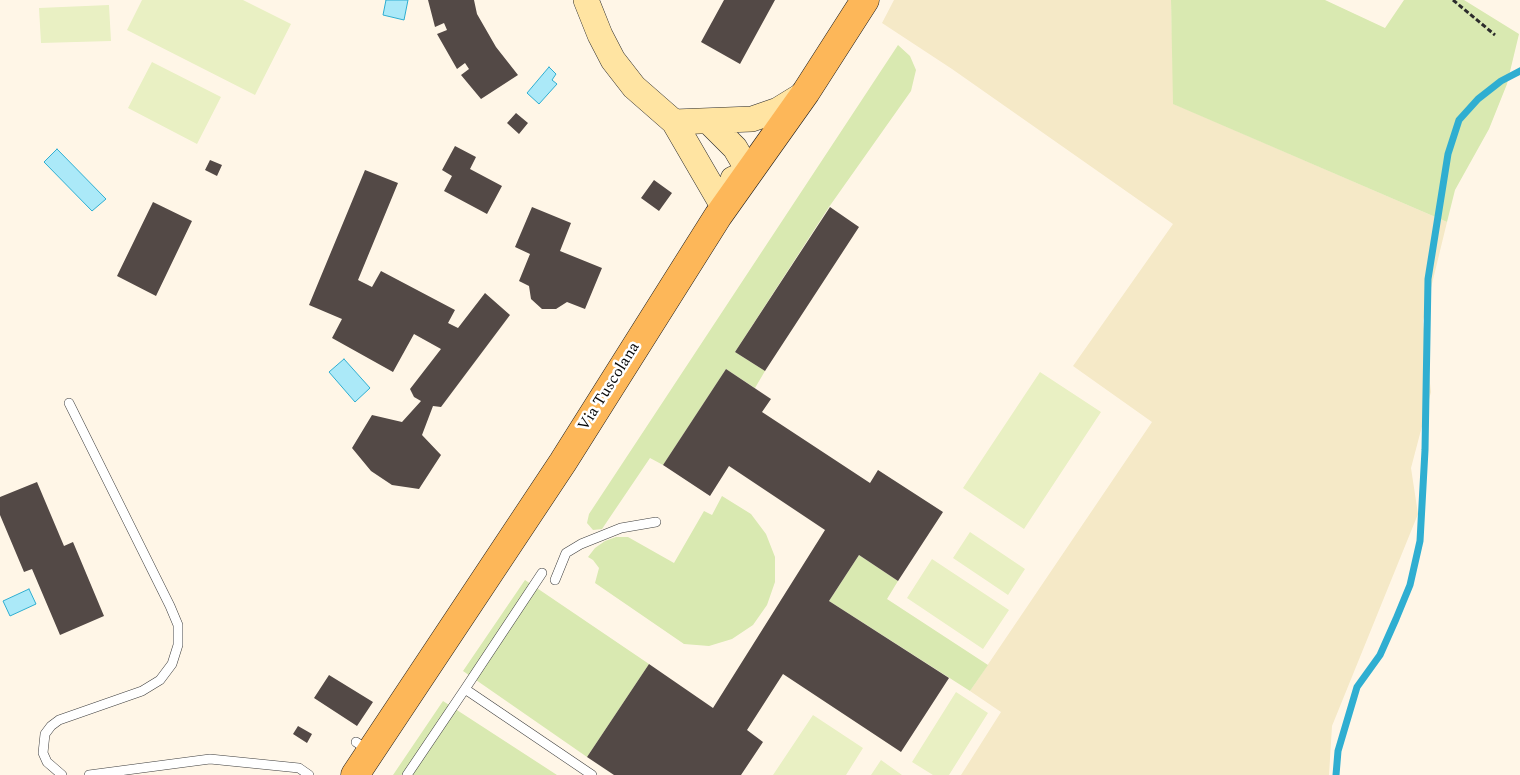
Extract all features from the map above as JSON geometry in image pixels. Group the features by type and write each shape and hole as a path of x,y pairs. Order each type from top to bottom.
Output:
{"main road":[{"name":"Via Tuscolana","path":"355,775 363,747 563,462 724,208 806,92 865,0"}],"street":[{"path":"586,0 604,43 621,71 641,94 674,122 724,208"},
{"path":"674,122 709,122 762,117 786,106 806,92"},
{"path":"705,173 715,178 727,180 739,178 749,172 735,148 709,122"}],"lane":[{"path":"62,775 53,770 43,753 45,734 51,726 59,720 142,692 160,680 172,664 178,645 178,625 170,606 70,403"},
{"path":"555,580 566,553 581,544 621,528 656,522"},
{"path":"407,775 542,573"},
{"path":"465,689 592,775"},
{"path":"89,775 210,760 299,768 309,775"}],"path":[{"path":"1453,0 1495,35"}],"shaded area":[{"path":"894,0 1171,0 1174,104 1447,222 1423,321 1431,392 1411,468 1418,514 1332,726 1329,775 961,775 1001,712 970,691 1152,422 1073,366 1173,224 952,69 882,23"}],"green space":[{"path":"142,0 243,0 291,24 255,95 127,30"},
{"path":"1171,0 1325,0 1385,28 1404,0 1464,0 1519,34 1507,84 1489,129 1455,190 1447,222 1173,104"},
{"path":"109,5 111,41 41,43 39,8"},
{"path":"898,45 910,56 916,70 911,91 829,207 735,352 765,371 755,388 726,369 663,465 650,458 602,529 593,530 587,523 589,514"},
{"path":"152,62 221,97 197,144 128,108"},
{"path":"1040,372 1101,412 1024,529 963,488"},
{"path":"722,496 751,514 766,534 775,557 775,582 767,605 753,625 732,639 709,646 684,644 595,583 599,568 588,557 595,548 605,541 616,537 628,537 674,563 704,511 712,515"},
{"path":"970,532 1025,569 1008,595 953,558"},
{"path":"859,555 898,581 887,599 988,665 970,691 829,601"},
{"path":"932,559 1009,610 983,649 907,598"},
{"path":"525,580 649,664 587,757 463,671"},
{"path":"956,692 988,713 949,775 933,775 912,762"},
{"path":"443,701 557,775 393,775"},
{"path":"813,715 863,748 846,775 773,775"},
{"path":"881,760 902,775 871,775"}],"water":[{"path":"386,0 408,0 404,20 383,15"},
{"path":"549,67 556,74 552,80 557,84 539,104 527,93"},
{"path":"57,149 106,199 92,211 44,162"},
{"path":"344,359 370,388 355,402 329,372"},
{"path":"29,589 36,604 10,616 3,601"}],"building":[{"path":"428,0 474,0 477,14 496,47 518,75 481,99 461,75 469,69 465,63 457,69 437,34 447,30 444,23 435,27"},
{"path":"724,0 775,0 740,64 701,42"},
{"path":"516,113 528,123 519,134 507,123"},
{"path":"455,146 476,157 470,169 502,186 487,214 444,191 452,176 442,170"},
{"path":"210,160 222,165 217,176 205,170"},
{"path":"365,170 398,183 358,280 372,287 381,271 455,310 448,323 458,328 485,293 510,315 441,407 433,406 422,435 441,455 419,489 392,485 371,471 352,448 372,415 402,422 421,401 414,397 410,389 441,349 414,334 393,372 332,338 342,319 309,305"},
{"path":"654,180 672,193 659,211 641,198"},
{"path":"153,202 192,221 156,296 117,276"},
{"path":"532,207 571,223 560,251 602,268 585,309 567,302 556,309 542,309 531,299 529,286 519,281 530,254 515,247"},
{"path":"830,207 859,227 765,371 735,352"},
{"path":"726,369 771,399 762,412 870,483 878,470 943,512 898,581 859,555 829,601 949,678 901,752 783,674 747,730 763,742 741,775 614,775 587,757 649,664 713,708 825,530 729,466 710,496 663,465"},
{"path":"37,482 64,546 73,542 104,616 60,635 32,569 24,572 0,515 0,497"},
{"path":"329,675 373,702 357,726 314,698"},
{"path":"298,726 312,734 307,743 293,734"}],"waterway":[{"path":"1336,775 1338,751 1357,687 1380,655 1396,619 1410,585 1420,541 1425,450 1428,279 1448,154 1459,120 1478,99 1501,81 1520,71"}]}
